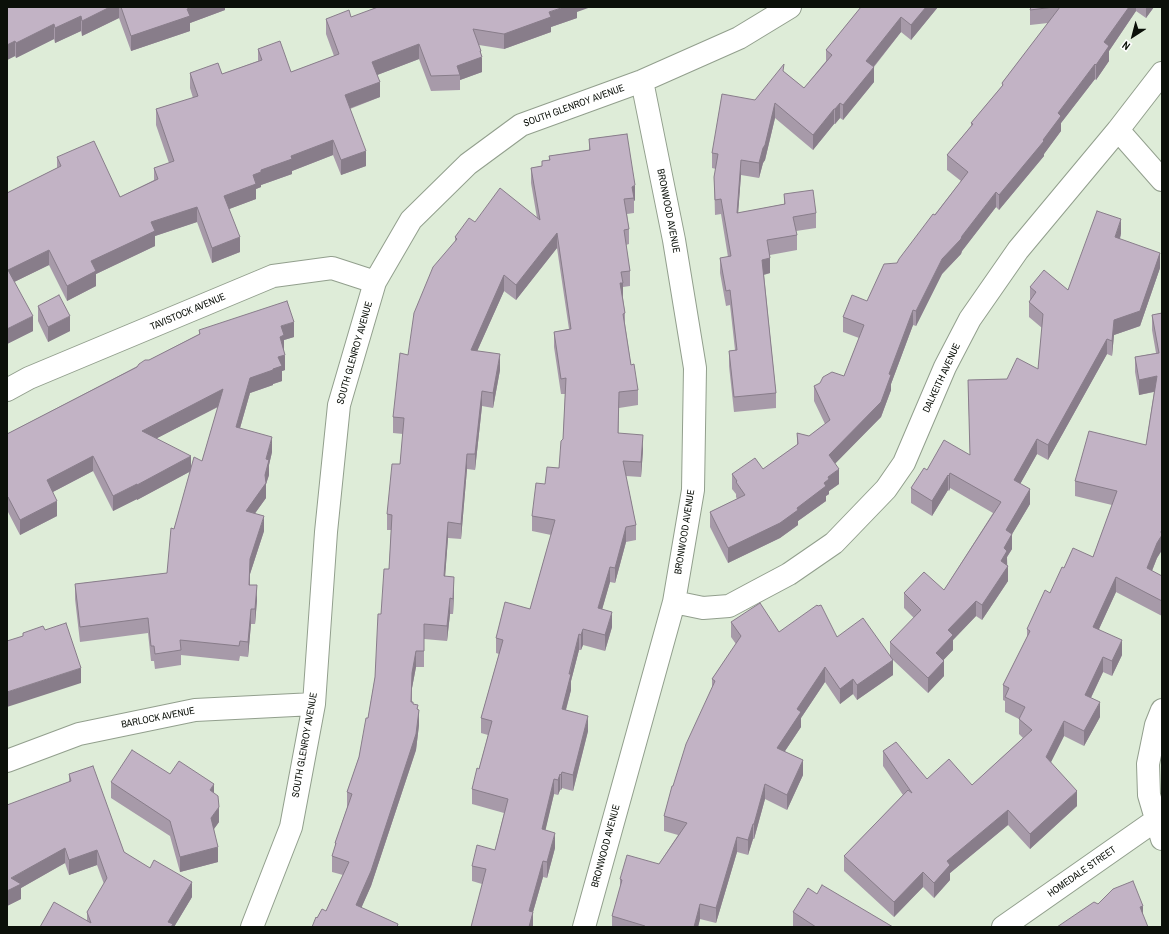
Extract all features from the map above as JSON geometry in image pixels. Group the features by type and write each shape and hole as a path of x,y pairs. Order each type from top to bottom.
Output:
{"street":[{"name":"SOUTH GLENROY AVENUE","path":"252,927 292,827 314,704 326,532 339,405 375,282 411,220 468,164 521,125 642,81 739,38 790,7"},
{"name":"DALKEITH AVENUE","path":"674,602 703,608 729,606 789,574 834,543 886,489 904,463 945,367 970,319 1018,250 1118,130 1162,73"},
{"name":"BRONWOOD AVENUE","path":"584,927 674,602 693,490 695,368 674,240 642,81"},
{"path":"1118,130 1162,180"},
{"name":"TAVISTOCK AVENUE","path":"7,390 36,375 273,276 332,268 375,282"},
{"name":"BARLOCK AVENUE","path":"7,761 79,734 195,710 314,704"},
{"path":"1160,826 1149,795 1148,764 1156,725 1162,710"},
{"name":"HOMEDALE STREET","path":"1003,927 1160,826"}],"building":[{"path":"7,7 110,7 82,21 81,16 55,28 54,24 16,43 15,41 7,45"},
{"path":"121,7 193,7 187,9 190,16 131,36"},
{"path":"378,7 564,7 549,12 551,17 504,34 473,29 482,57 457,66 460,75 431,76 419,44 372,62 380,82 345,95 366,151 341,160 333,140 291,156 292,159 261,170 261,172 253,175 256,184 224,196 240,237 212,248 197,207 151,222 155,231 91,261 96,271 67,286 49,250 8,270 33,316 7,329 7,193 61,166 57,157 94,141 120,197 158,179 154,168 174,161 156,109 198,96 190,73 218,63 222,74 262,60 258,49 280,41 291,72 339,54 326,19 349,10 351,17"},
{"path":"861,7 926,7 911,25 901,17 866,61 874,67 843,105 840,103 834,109 813,135 775,103 759,163 741,160 737,213 785,204 784,194 813,190 816,213 793,217 797,235 767,240 770,258 762,260 776,393 734,397 729,351 737,350 730,290 726,291 720,258 731,256 721,199 715,200 714,177 718,154 712,153 722,94 755,100 784,64 783,71 804,88 832,55 826,50"},
{"path":"1031,7 1054,7 1030,10"},
{"path":"1060,7 1129,7 1104,42 1109,46 1058,113 1061,116 1043,140 1044,141 999,195 996,192 961,239 942,259 916,311 913,310 889,374 891,375 881,402 829,455 839,469 828,477 829,479 824,483 826,486 780,523 728,548 710,512 745,495 732,474 755,458 763,469 798,444 797,433 809,436 830,420 814,386 820,383 823,377 832,372 844,376 864,325 843,317 852,295 867,301 884,264 897,263 933,214 935,215 968,172 947,155 973,124 971,123 1003,85 1002,83"},
{"path":"627,134 635,185 632,187 634,198 624,199 629,229 624,230 630,271 621,272 623,283 620,283 631,365 634,364 638,390 619,392 618,433 643,435 641,462 623,461 636,525 626,527 615,568 610,567 598,608 612,612 605,635 583,629 581,635 579,634 562,709 588,716 573,775 562,772 558,780 554,779 542,829 555,833 547,862 543,861 529,911 533,912 529,927 471,927 486,869 472,866 477,845 495,850 508,799 472,789 492,721 481,718 503,640 496,638 505,602 530,609 555,520 532,516 536,483 545,484 547,467 559,468 561,441 563,439 566,378 561,379 554,332 571,329 557,233 516,285 504,275 471,350 500,354 493,393 482,391 475,454 467,454 461,524 448,522 444,576 454,577 453,599 450,598 447,626 424,624 424,651 416,651 412,673 411,702 418,705 417,709 419,710 416,734 371,871 356,905 398,924 397,927 312,927 316,917 317,918 322,909 326,911 349,862 332,856 352,794 347,792 359,757 375,677 378,614 381,614 384,569 389,569 392,515 387,514 392,464 400,464 404,418 393,417 400,353 408,355 414,313 433,267 457,239 455,237 469,218 475,222 500,188 540,220 531,168 542,166 542,161 550,160 549,156 590,150 589,139"},
{"path":"1097,211 1121,219 1115,237 1160,253 1140,311 1114,320 1112,341 1107,339 1048,445 1037,439 1014,480 1030,489 1006,530 1012,534 1004,548 1007,551 1001,561 1008,566 982,605 976,601 948,630 953,635 936,653 944,661 928,678 890,642 921,610 904,593 924,572 944,590 1001,502 950,473 932,501 911,488 924,468 927,470 944,440 970,455 968,380 1007,379 1017,358 1038,369 1043,314 1029,302 1036,292 1030,287 1044,270 1068,290"},
{"path":"59,295 70,316 48,327 38,306"},
{"path":"287,301 294,322 281,326 284,335 280,337 285,355 278,357 282,366 250,378 236,427 272,437 266,459 269,460 265,475 266,483 246,511 264,516 250,559 249,585 257,585 255,609 251,609 248,642 240,641 239,646 180,640 181,650 155,654 154,646 151,646 148,618 80,627 75,584 167,573 171,528 174,529 194,457 202,461 223,389 142,431 191,456 113,496 93,456 47,480 57,501 20,520 8,497 7,498 7,434 137,367 145,360 149,360 200,334 199,330"},
{"path":"1162,313 1162,535 1157,543 1147,568 1162,576 1162,601 1116,577 1093,627 1122,640 1112,661 1103,657 1085,695 1100,702 1084,731 1064,721 1046,757 1077,791 1030,834 1008,810 947,861 950,865 934,883 923,872 894,902 844,856 908,790 912,793 883,751 896,742 927,779 949,759 972,785 1032,730 1019,719 1025,707 1005,697 1009,688 1003,685 1030,631 1027,629 1045,590 1050,593 1073,548 1093,557 1117,491 1075,481 1089,431 1146,445 1157,376 1139,380 1135,357 1159,353 1152,315"},
{"path":"760,603 779,632 817,605 821,605 837,637 863,618 893,660 857,685 853,679 840,689 825,667 797,709 801,712 777,748 803,760 787,795 765,784 748,840 737,837 716,908 700,904 694,927 644,927 645,926 612,916 627,855 659,864 687,823 664,816 672,786 686,744 715,681 712,679 741,636 731,622"},
{"path":"66,623 81,668 7,692 7,641 23,636 23,633 43,626 45,630"},
{"path":"132,750 170,774 179,761 214,784 210,790 218,796 219,807 211,818 218,847 180,857 170,821 111,782"},
{"path":"93,766 124,852 150,868 154,860 192,882 168,922 173,924 171,927 40,927 54,902 91,923 87,912 107,878 97,850 69,860 65,848 11,878 21,884 7,891 7,805 71,781 69,774"},
{"path":"1133,881 1143,906 1140,907 1148,927 1057,927 1094,902 1098,904 1113,889"},
{"path":"822,885 893,927 816,927 793,912 808,888 817,894"}]}
